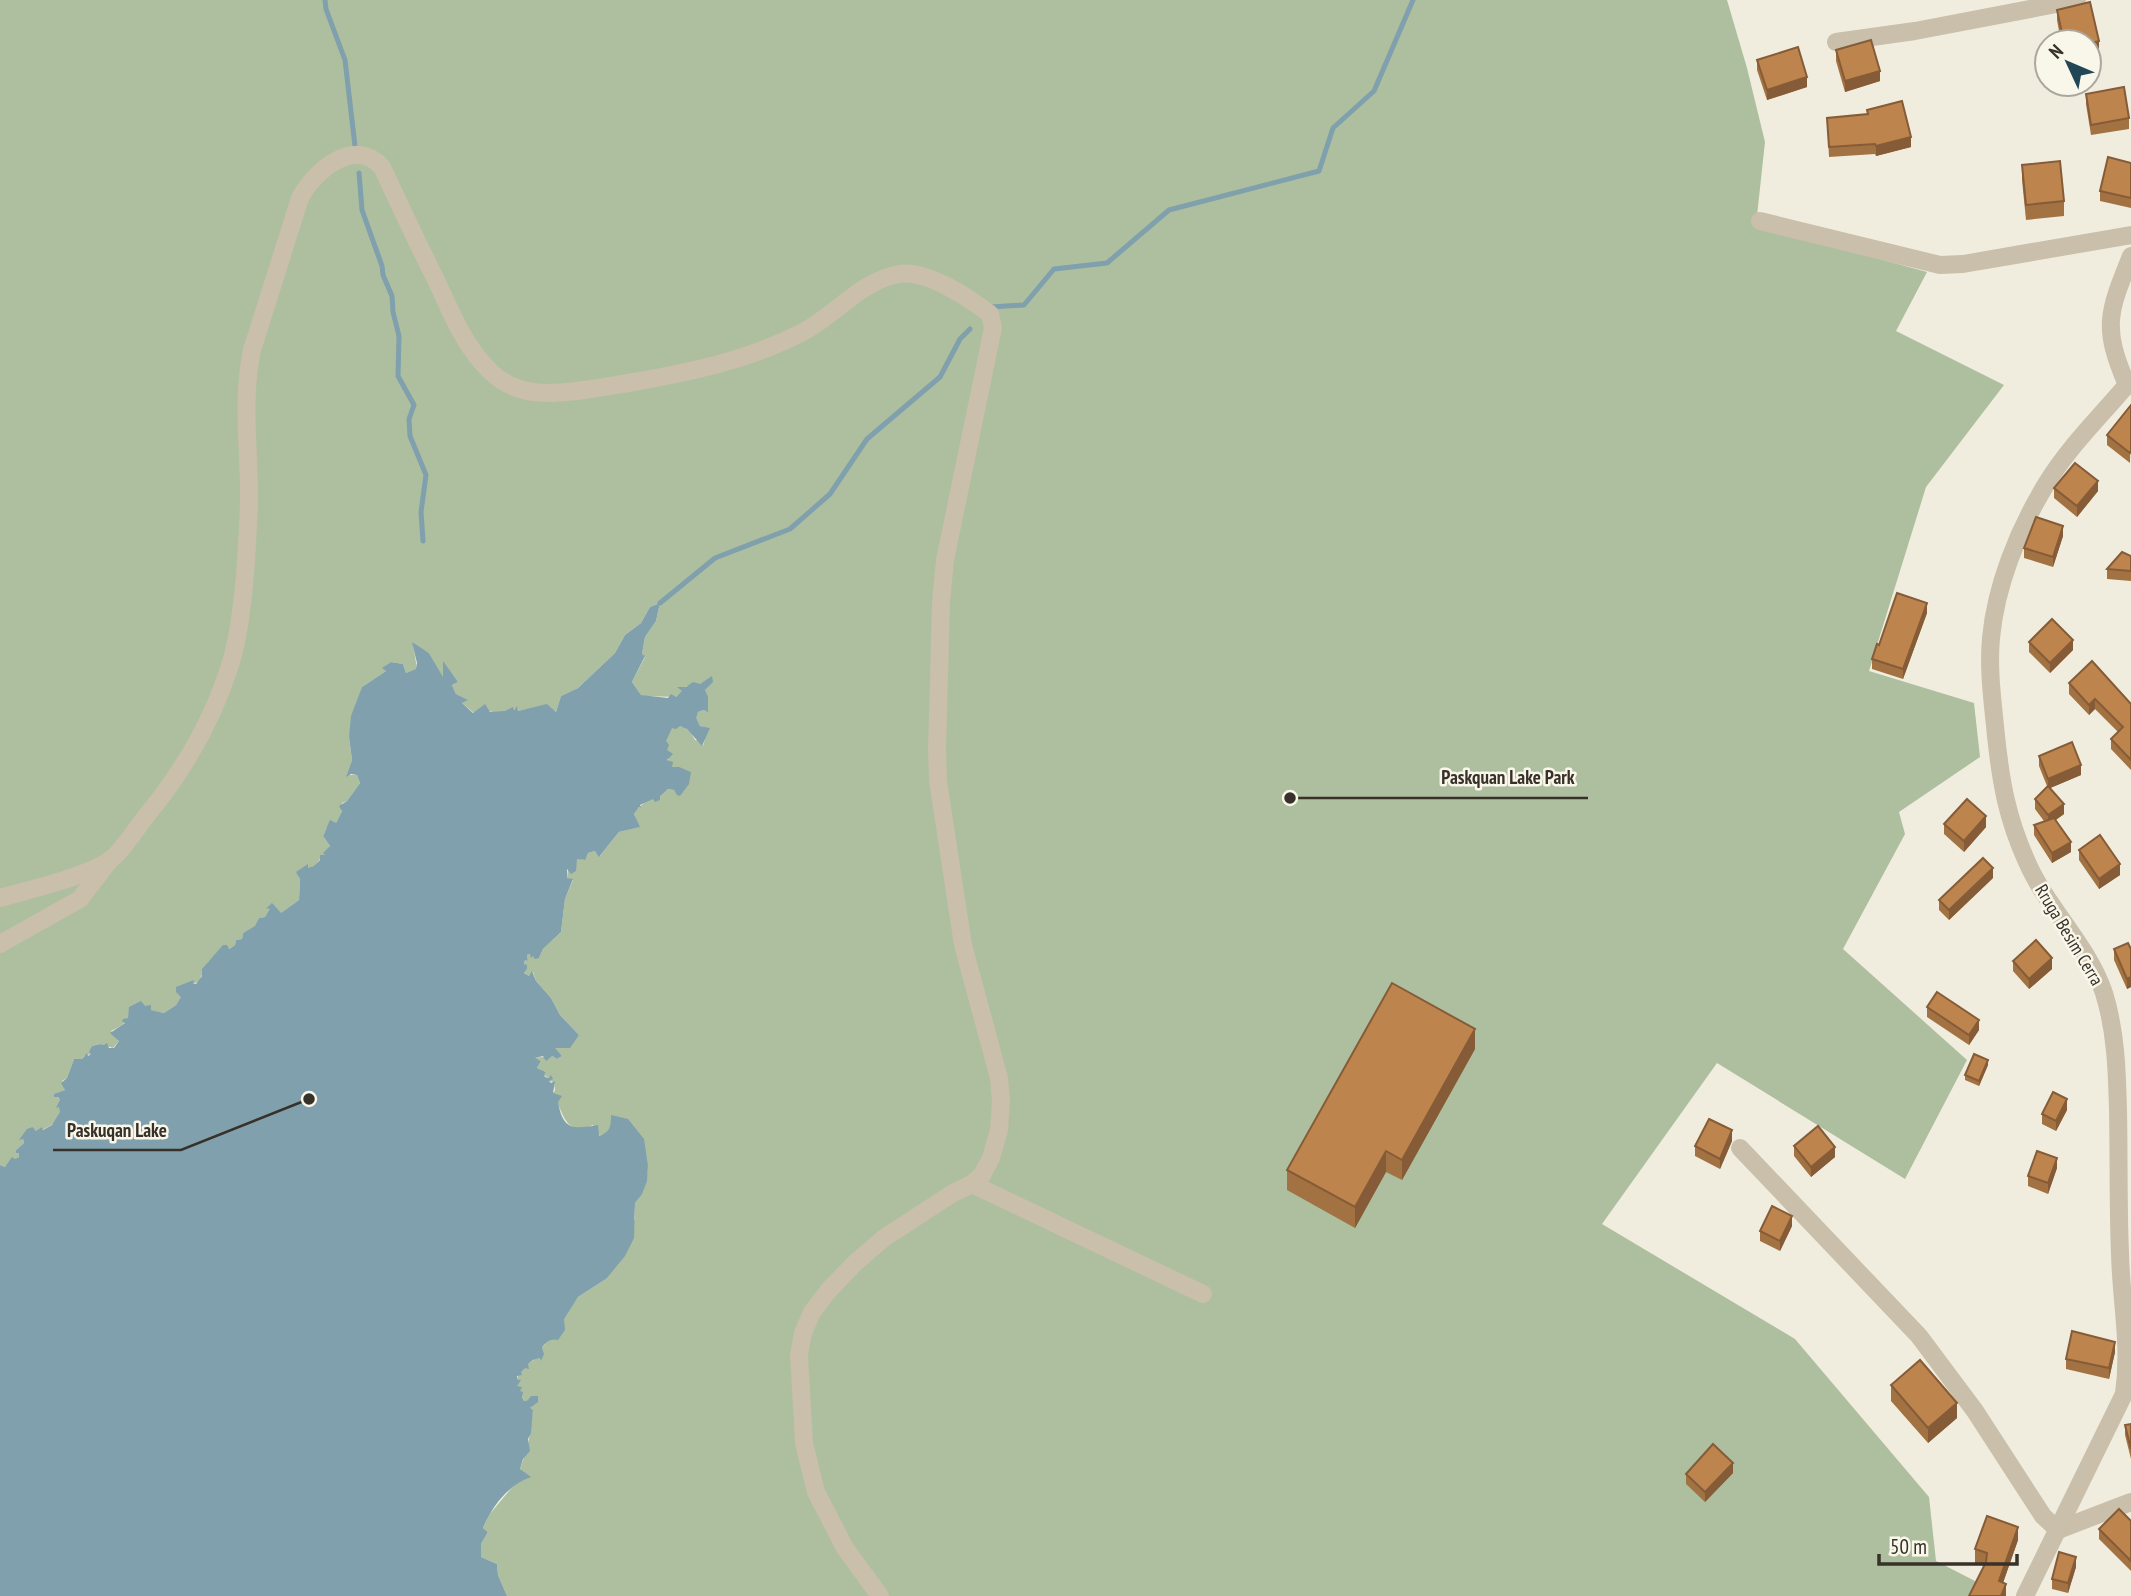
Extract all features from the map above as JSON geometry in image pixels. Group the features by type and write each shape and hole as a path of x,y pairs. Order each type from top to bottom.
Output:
{"street":[{"path":"1836,42 1915,31 2077,0"},
{"path":"0,944 80,899 183,768 203,729 231,662 237,637 248,541 247,373 260,322 300,198 307,184 319,172 333,163 359,154 376,161 382,167 468,345 502,381 522,389 542,393 600,388 718,365 773,346 802,332 826,319 867,286 902,273 921,276 980,306 990,314 993,328 946,560 938,675 938,781 963,945 992,1046 1001,1102 999,1130 991,1158 982,1175 972,1184 953,1193 884,1238 829,1290 812,1312 803,1333 799,1355 804,1443 816,1492 845,1548 880,1596"},
{"path":"1760,221 1940,265 1963,264 2131,235"},
{"path":"2129,383 2115,358 2110,340 2111,312 2131,256"},
{"name":"Rruga Besim Cerra","path":"2025,1596 2124,1394 2128,1335 2117,1063 2112,1024 2103,991 2089,963 2029,867 2015,836 2005,802 1990,682 1991,639 1998,598 2027,518 2046,483 2129,383"},
{"path":"0,898 111,860"},
{"path":"1740,1148 1919,1336 1975,1411 2043,1516 2057,1530 2127,1509"},
{"path":"972,1184 1203,1294"}],"green space":[{"path":"0,0 1727,0 1765,142 1756,225 1927,272 1896,331 2004,385 1926,487 1869,671 1974,703 1980,757 1899,812 1905,834 1843,949 1967,1060 1905,1179 1717,1063 1602,1224 1795,1339 1929,1497 1936,1561 1977,1582 1969,1596 507,1596 498,1575 497,1564 481,1557 481,1544 488,1532 483,1528 489,1515 524,1473 520,1469 528,1446 533,1410 529,1409 533,1405 528,1400 524,1401 517,1385 520,1380 517,1379 526,1366 540,1358 542,1348 578,1297 606,1279 635,1219 635,1203 644,1186 648,1166 611,1126 607,1133 598,1136 593,1125 576,1128 566,1120 552,1093 555,1091 554,1082 548,1081 549,1078 543,1075 546,1072 537,1068 541,1061 533,1058 552,1056 557,1059 562,1056 554,1048 567,1046 579,1035 560,1015 551,998 536,981 533,972 529,976 524,973 527,969 525,960 528,961 527,955 530,954 539,958 543,949 561,932 565,899 573,880 567,878 568,869 571,872 577,858 584,860 588,853 595,851 600,856 619,832 639,827 634,814 649,800 668,789 674,790 680,796 668,756 667,735 671,728 682,726 703,746 708,728 700,726 695,718 698,712 707,711 705,690 712,677 700,684 679,688 683,691 676,697 641,695 632,682 645,657 642,654 645,637 656,621 660,603 650,607 641,623 625,635 615,653 578,688 561,696 556,712 547,705 518,711 517,707 504,712 479,709 474,713 462,703 467,700 456,694 452,685 458,682 443,663 443,678 429,653 413,644 417,669 406,673 403,664 391,662 383,668 386,671 362,687 349,737 352,760 347,775 357,775 360,783 347,801 342,803 342,811 336,823 325,831 323,836 330,846 326,855 322,856 315,866 297,872 300,879 299,900 280,914 271,904 267,907 271,909 265,917 259,918 256,926 243,933 242,939 236,940 235,945 208,962 199,981 179,993 182,996 176,1005 164,1013 150,1010 148,1006 129,1010 126,1021 111,1031 119,1041 113,1048 100,1044 92,1046 91,1054 82,1059 74,1059 67,1078 62,1081 65,1090 55,1094 60,1100 57,1120 40,1130 36,1131 33,1127 23,1139 24,1143 16,1150 19,1157 5,1167 0,1165"}],"water":[{"path":"660,603 656,621 645,637 642,654 645,656 632,682 641,695 668,698 671,694 676,697 682,691 677,687 686,687 693,682 700,684 712,676 713,682 705,690 708,712 698,712 696,718 700,726 710,728 702,746 687,729 680,726 672,728 666,741 669,745 667,750 673,754 667,760 673,762 672,767 691,772 689,784 680,796 674,790 668,789 660,796 660,800 655,802 653,799 640,805 641,808 634,814 640,827 619,832 599,857 595,851 588,853 585,860 577,859 576,871 571,874 567,869 567,878 573,879 565,899 561,932 543,949 539,958 527,955 528,961 525,960 524,964 527,969 524,973 529,976 532,971 560,1015 579,1035 570,1048 555,1048 562,1056 557,1059 552,1056 546,1061 543,1056 535,1058 541,1061 537,1068 546,1072 545,1077 549,1078 551,1075 551,1083 555,1081 553,1093 562,1096 558,1102 563,1118 576,1127 598,1125 599,1136 609,1128 611,1115 628,1119 644,1139 648,1166 647,1181 635,1203 634,1238 625,1256 606,1279 578,1297 564,1319 565,1330 558,1340 548,1341 542,1348 544,1354 541,1361 540,1358 533,1360 528,1364 529,1369 525,1368 521,1372 522,1375 517,1376 517,1379 521,1380 517,1386 522,1387 520,1391 523,1392 524,1401 531,1396 538,1396 538,1402 530,1408 533,1410 528,1439 530,1451 523,1459 520,1469 531,1477 515,1485 496,1504 483,1528 488,1532 481,1544 481,1557 497,1564 498,1575 507,1596 0,1596 0,1165 5,1167 12,1157 19,1157 16,1150 24,1143 23,1139 19,1140 27,1129 33,1127 36,1131 42,1127 43,1130 52,1125 60,1112 59,1107 56,1108 60,1100 54,1097 54,1094 65,1090 61,1083 67,1078 74,1059 82,1059 87,1053 88,1056 91,1054 89,1052 92,1046 107,1043 109,1048 114,1048 119,1041 110,1033 125,1023 122,1021 128,1018 129,1007 141,1001 145,1006 151,1005 151,1010 164,1013 176,1005 181,997 176,992 176,987 194,980 193,984 196,984 202,976 202,969 223,945 227,945 229,949 235,945 236,940 242,939 243,933 255,926 259,918 265,917 270,909 266,908 272,903 281,913 299,900 300,879 296,872 308,864 308,868 314,866 320,860 320,855 325,855 323,853 330,846 323,836 330,820 336,823 342,811 339,806 347,801 360,783 357,775 346,777 352,760 349,737 351,716 362,687 386,671 382,668 391,662 403,664 406,673 416,669 412,642 429,653 443,677 443,661 458,682 452,685 456,694 468,700 462,703 473,713 485,704 490,712 505,711 513,707 514,710 517,706 518,711 547,704 556,712 561,696 578,688 615,653 625,635 641,623 650,607"}],"building":[{"path":"2090,2 2096,28 2061,28 2057,10"},
{"path":"1871,40 1880,71 1845,81 1836,50"},
{"path":"1798,47 1807,77 1767,90 1757,60"},
{"path":"2124,87 2129,118 2091,125 2087,98 2103,98 2103,91"},
{"path":"1902,101 1911,137 1876,146 1829,147 1827,118 1868,114 1867,110"},
{"path":"2108,157 2131,163 2131,198 2100,191"},
{"path":"2060,161 2064,201 2026,205 2022,165"},
{"path":"2131,405 2131,451 2130,453 2107,435"},
{"path":"2075,463 2098,481 2077,506 2054,488"},
{"path":"2036,517 2063,526 2053,557 2024,548"},
{"path":"2122,552 2131,556 2131,571 2107,569"},
{"path":"1897,593 1927,603 1903,669 1872,659"},
{"path":"2052,619 2073,640 2050,663 2029,642"},
{"path":"2092,661 2131,704 2131,760 2111,739 2123,727 2095,699 2089,705 2069,683"},
{"path":"2072,742 2081,765 2048,779 2039,756"},
{"path":"2048,786 2064,804 2048,815 2035,799"},
{"path":"1967,799 1986,816 1964,841 1944,824"},
{"path":"2054,818 2071,842 2052,853 2034,825"},
{"path":"2100,835 2120,864 2099,879 2079,850"},
{"path":"1983,858 1993,868 1949,910 1939,900"},
{"path":"2036,940 2052,958 2029,979 2013,961"},
{"path":"2128,943 2131,949 2131,977 2127,979 2114,949"},
{"path":"1392,983 1475,1029 1402,1160 1386,1151 1355,1207 1287,1170"},
{"path":"1937,992 1979,1020 1969,1035 1927,1007"},
{"path":"1974,1054 1988,1060 1979,1081 1965,1075"},
{"path":"2053,1092 2067,1099 2056,1121 2042,1114"},
{"path":"1709,1119 1732,1130 1720,1159 1695,1146"},
{"path":"1818,1126 1835,1147 1811,1167 1794,1146"},
{"path":"2037,1151 2057,1158 2048,1183 2028,1176"},
{"path":"1772,1206 1792,1216 1780,1241 1760,1231"},
{"path":"2072,1331 2115,1342 2109,1368 2066,1359"},
{"path":"1920,1360 1957,1403 1928,1428 1891,1385"},
{"path":"2131,1424 2131,1449 2125,1425"},
{"path":"1713,1444 1733,1463 1705,1492 1686,1474"},
{"path":"2119,1509 2131,1521 2131,1561 2099,1529"},
{"path":"1987,1516 2018,1527 1999,1581 2006,1584 2001,1596 1969,1596 1986,1562 1987,1553 1975,1549"},
{"path":"2059,1552 2076,1557 2068,1583 2052,1579"}],"waterway":[{"path":"325,0 345,60 355,146"},
{"path":"991,307 1024,305 1054,269 1107,263 1169,210 1319,171 1333,128 1374,91 1413,0"},
{"path":"359,173 362,210 392,296 399,336 398,376 414,405 409,419 410,436 426,475 421,512 423,541"},
{"path":"660,603 715,558 790,529 830,494 867,439 940,377 960,339 970,329"}],"place":[{"name":"Paskquan Lake Park","path":"1290,798"},
{"name":"Paskuqan Lake","path":"309,1099"}]}
